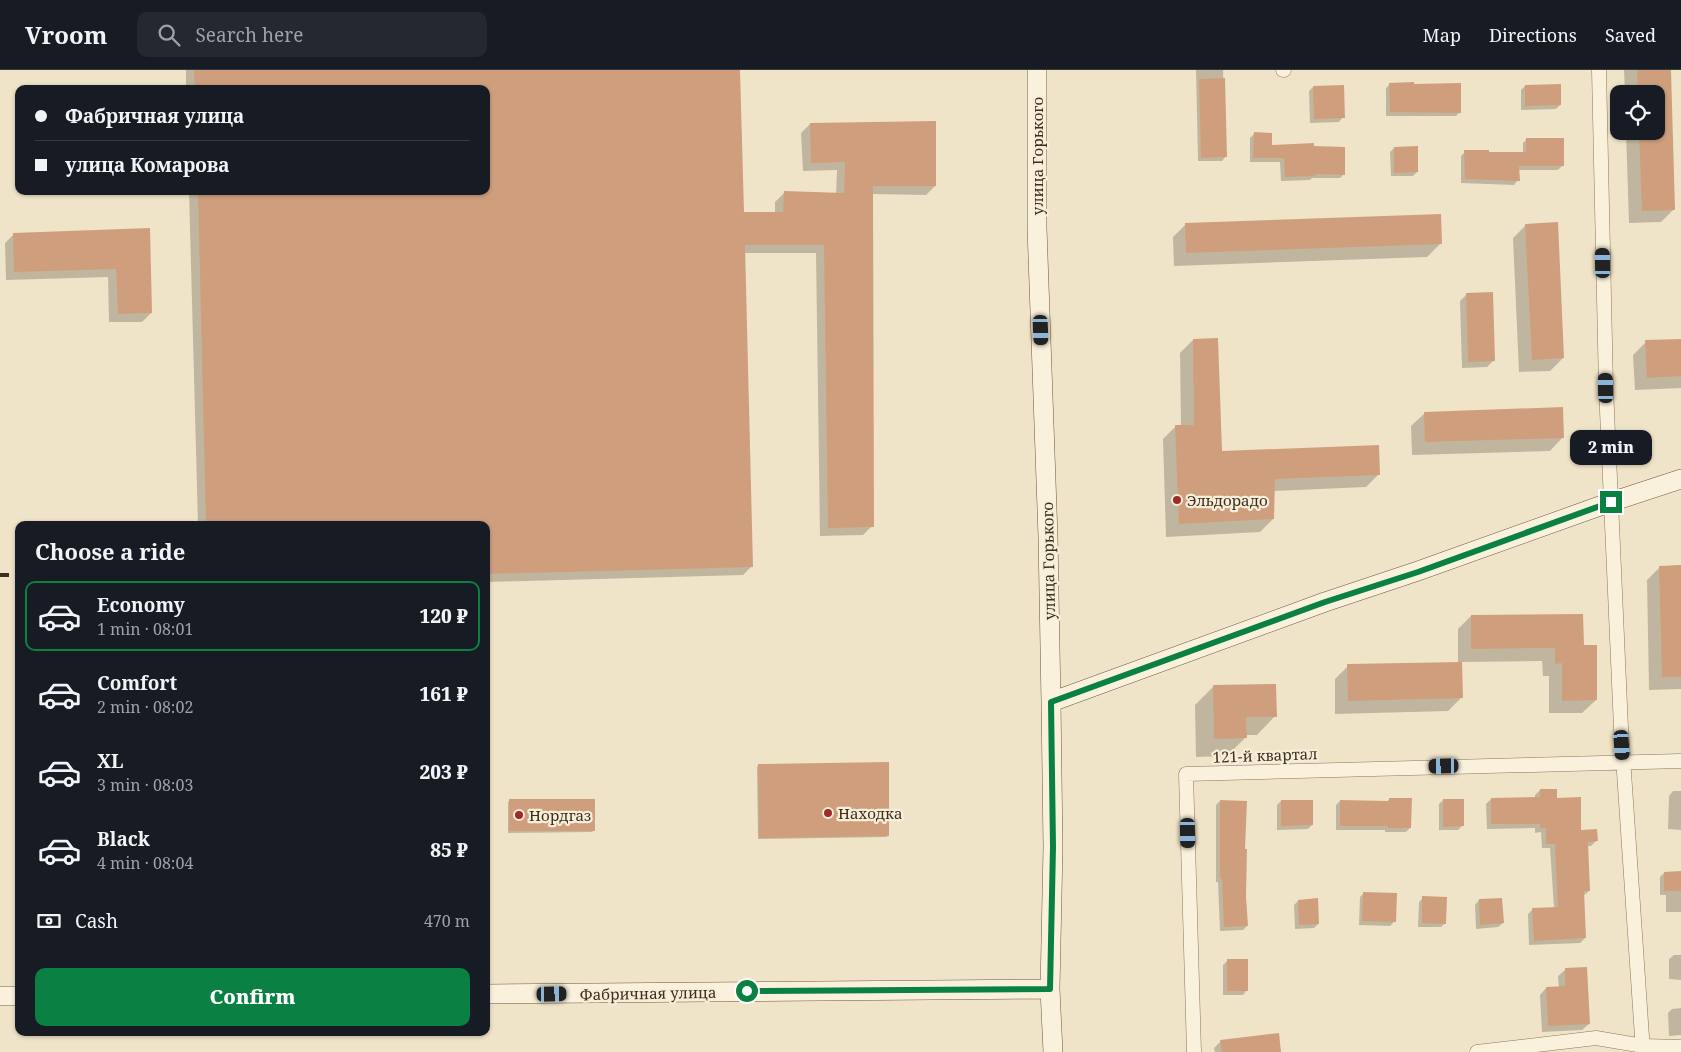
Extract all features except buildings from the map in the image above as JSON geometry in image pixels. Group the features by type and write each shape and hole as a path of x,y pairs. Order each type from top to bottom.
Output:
{"main road":[{"name":"улица Горького","path":"1037,70 1037,228 1048,537 1051,702 1053,847 1050,989 1053,1052"},
{"path":"1051,702 1325,602 1418,572 1611,502 1681,479"},
{"name":"Фабричная улица","path":"490,994 1050,989"},
{"path":"0,996 15,996"}],"street":[{"path":"1599,70 1606,388 1611,502 1623,762 1643,1049"},
{"path":"1623,762 1681,761"},
{"name":"121-й квартал","path":"1194,1052 1186,774 1623,762"},
{"path":"1477,1052 1596,1038 1643,1049 1681,1047"}],"railway":[{"path":"0,575 15,575"}],"place":[{"name":"Эльдорадо","path":"1177,500"},
{"name":"Находка","path":"828,813"},
{"name":"Нордгаз","path":"519,815"}],"route":[{"path":"747,991 1050,989 1053,847 1051,702 1325,602 1418,572 1611,502"}]}
